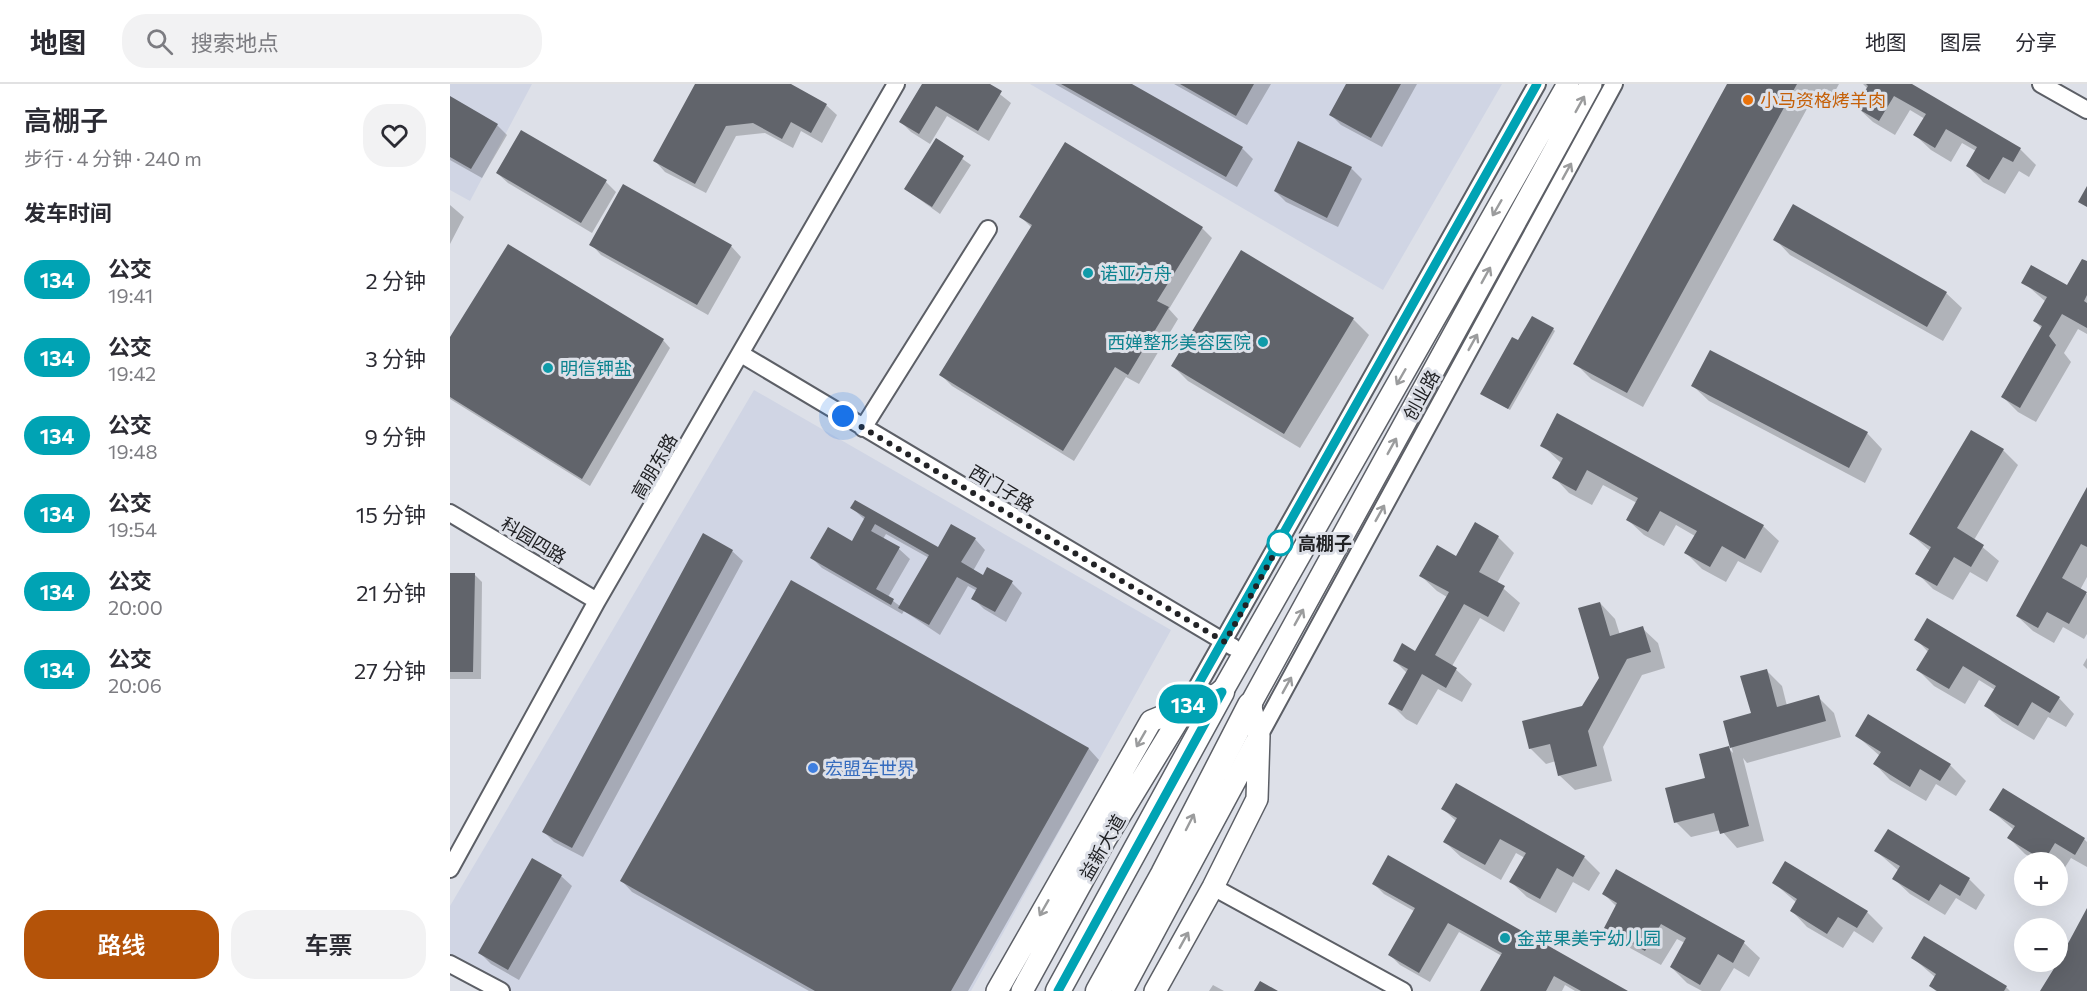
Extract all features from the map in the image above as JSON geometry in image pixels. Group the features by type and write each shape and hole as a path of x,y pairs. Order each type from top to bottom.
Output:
{"highway":[{"path":"1058,991 1222,692"},
{"path":"1098,991 1172,879 1250,705"}],"main road":[{"name":"创业路","path":"1222,692 1568,84"},
{"name":"创业路","path":"1250,705 1591,84"},
{"path":"997,991 1151,721 1222,692"},
{"path":"1155,991 1213,886 1257,799 1259,736 1250,705"},
{"name":"益新大道","path":"1022,991 1105,840 1186,706"},
{"path":"1122,991 1172,879 1259,736"}],"street":[{"name":"高朋东路","path":"450,870 597,601 896,84"},
{"path":"1186,706 1225,642 1537,84"},
{"path":"1259,736 1614,84"},
{"path":"2041,84 2087,110"},
{"path":"863,428 988,229"},
{"name":"西门子路","path":"741,354 1244,655"},
{"name":"科园四路","path":"450,513 597,601"},
{"path":"1213,886 1403,991"},
{"path":"450,964 501,991"}],"shaded area":[{"path":"450,84 532,84 470,201 450,190"},
{"path":"1030,84 1502,84 1383,290"},
{"name":"宏盟车世界","path":"754,390 1171,630 971,991 510,991 450,957 450,906"}],"building":[{"path":"695,84 791,84 827,104 811,133 791,122 782,139 753,123 726,126 695,184 653,161"},
{"path":"922,84 990,84 1002,91 978,131 936,106 919,134 899,122"},
{"path":"1061,84 1132,84 1243,147 1226,177"},
{"path":"1180,84 1254,84 1236,116"},
{"path":"1346,84 1401,84 1371,138 1329,115"},
{"path":"1727,84 1797,84 1627,393 1573,364"},
{"path":"1866,84 1912,84 2021,148 2013,162 2003,157 1989,180 1966,166 1977,147 1946,129 1935,148 1913,135 1926,114 1894,96 1879,121 1855,107 1868,86"},
{"path":"450,96 498,124 471,169 450,157"},
{"path":"521,130 607,180 581,223 496,173"},
{"path":"936,138 964,156 932,207 904,189"},
{"path":"1298,141 1352,167 1327,218 1274,191"},
{"name":"诺亚方舟","path":"1065,142 1203,227 1157,301 1169,307 1128,375 1115,367 1063,451 939,375 1032,225 1019,217"},
{"path":"623,184 732,245 697,305 589,245"},
{"path":"2087,186 2087,207 2078,202"},
{"path":"1793,204 1947,292 1927,327 1773,240"},
{"name":"明信钾盐","path":"508,244 664,339 582,479 450,397 450,337"},
{"name":"西婵整形美容医院","path":"1241,250 1354,318 1284,434 1171,366"},
{"path":"2082,259 2087,261 2087,295 2084,301 2087,303 2087,328 2062,314 2049,336 2056,345 2020,408 2001,397 2042,326 2033,321 2047,297 2021,283 2031,265 2067,285"},
{"path":"1532,316 1554,328 1508,409 1480,394 1512,337 1518,340"},
{"path":"1710,350 1868,432 1849,468 1691,386"},
{"path":"1557,413 1764,525 1745,559 1722,546 1710,567 1684,553 1697,531 1660,511 1648,532 1626,520 1638,498 1587,470 1576,491 1552,478 1563,458 1540,446"},
{"path":"1971,430 2004,449 1957,528 1984,545 1971,567 1954,557 1937,586 1915,574 1931,547 1909,534"},
{"path":"2087,487 2087,547 2081,544 2062,578 2087,592 2069,624 2047,612 2038,628 2016,616"},
{"path":"855,500 938,547 951,524 976,538 961,562 983,575 987,567 1013,581 995,612 971,599 977,588 957,577 929,625 898,608 929,555 875,524 871,531 900,547 876,589 894,599 891,605 810,558 828,527 852,541 865,517 850,508"},
{"path":"1475,522 1499,536 1479,572 1505,586 1488,617 1464,604 1435,655 1457,668 1446,688 1422,674 1402,711 1388,704 1408,669 1393,661 1402,643 1415,651 1449,592 1419,576 1437,545 1456,556"},
{"path":"703,533 733,550 572,848 542,832"},
{"path":"450,573 475,573 473,672 450,672"},
{"path":"791,580 1089,748 951,991 815,991 620,881"},
{"path":"1600,602 1610,636 1643,626 1651,652 1627,659 1588,731 1597,766 1558,776 1550,744 1529,749 1522,721 1582,706 1599,678 1578,608"},
{"path":"1927,618 2060,697 2050,713 2032,702 2018,726 1984,706 1996,686 1963,666 1949,689 1916,670 1929,649 1914,640"},
{"path":"1767,669 1777,707 1819,695 1826,721 1730,748 1723,721 1751,713 1740,676"},
{"path":"1868,714 1951,764 1940,781 1920,769 1910,787 1873,764 1881,752 1855,736"},
{"path":"1729,746 1749,826 1720,834 1714,813 1674,823 1665,788 1705,778 1699,754"},
{"path":"1456,783 1585,856 1573,877 1557,868 1540,899 1509,882 1526,853 1500,839 1485,865 1443,842 1457,818 1441,809"},
{"path":"2003,788 2085,838 2075,855 2055,843 2050,852 2030,852 2007,838 2015,826 1989,810"},
{"path":"1888,829 1970,878 1960,896 1940,884 1929,901 1892,879 1900,866 1874,851"},
{"name":"金苹果美宇幼儿园","path":"1388,855 1628,991 1581,991 1554,976 1546,991 1480,991 1502,953 1448,923 1419,973 1388,955 1415,908 1372,884"},
{"path":"532,858 562,875 508,970 478,953"},
{"path":"1785,861 1868,911 1857,928 1838,917 1827,934 1790,911 1797,899 1772,883"},
{"path":"1616,869 1745,941 1733,963 1718,954 1700,985 1670,967 1686,938 1661,924 1645,951 1604,928 1617,903 1602,894"},
{"path":"2087,908 2087,991 2040,991 2052,972 2068,972 2068,943"},
{"path":"1924,936 2007,986 2004,991 1937,991 1929,986 1936,974 1911,958"},
{"path":"1260,981 1278,991 1254,991"}],"bus line":[{"name":"134","path":"1058,991 1222,692 1186,706 1537,84"}],"place":[{"name":"小马资格烤羊肉","path":"1748,100"},
{"name":"诺亚方舟","path":"1088,273"},
{"name":"西婵整形美容医院","path":"1263,342"},
{"name":"明信钾盐","path":"548,368"},
{"name":"高棚子","path":"1280,543"},
{"name":"宏盟车世界","path":"813,768"},
{"name":"金苹果美宇幼儿园","path":"1505,938"}],"route":[{"path":"843,416 1225,642 1283,538 1280,543"}]}
